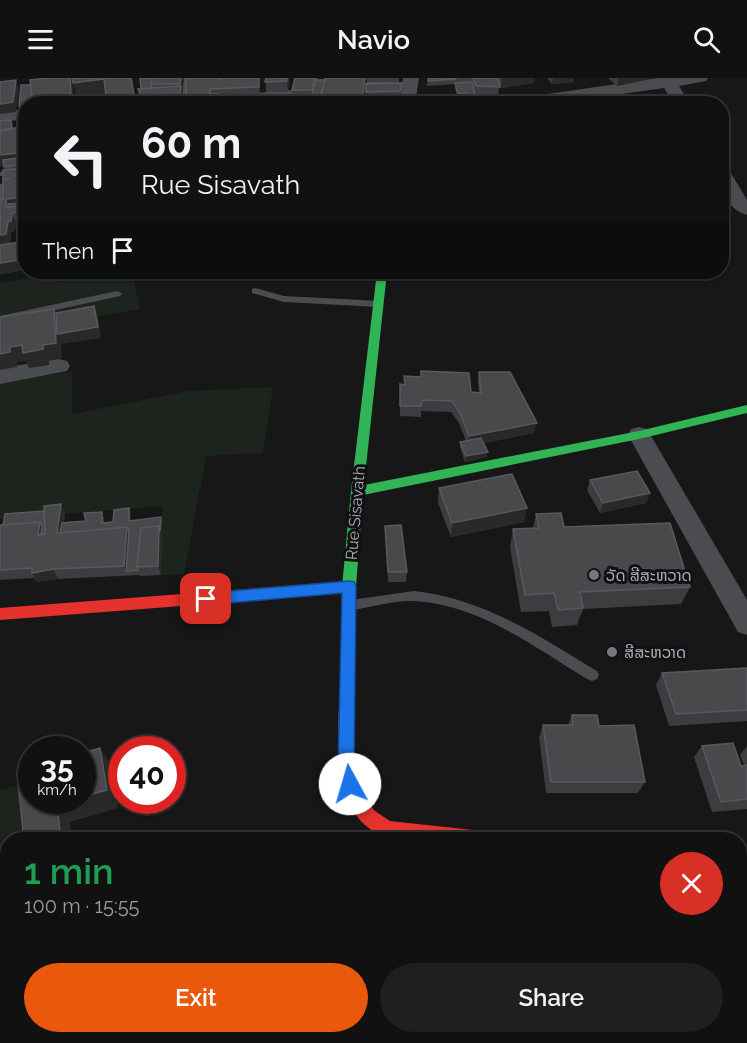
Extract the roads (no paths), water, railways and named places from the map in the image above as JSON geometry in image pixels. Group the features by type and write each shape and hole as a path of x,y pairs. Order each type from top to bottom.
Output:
{"street":[{"path":"185,96 188,78"},
{"path":"290,96 294,78"},
{"path":"408,96 411,78"},
{"path":"564,96 667,79 700,78"},
{"path":"667,79 677,96"},
{"path":"0,117 18,115"},
{"path":"729,188 736,205"},
{"name":"Rue Sisavath","path":"376,832 369,817 356,801 346,768 349,586 357,491 381,279"},
{"path":"0,376 59,366"},
{"path":"357,491 639,435 747,410"},
{"path":"639,435 747,624"},
{"path":"0,614 349,586"}],"lane":[{"path":"0,174 18,172"},
{"path":"255,291 284,299 379,304"},
{"path":"0,320 117,294"},
{"path":"349,605 414,596 451,602 493,615 592,675"}],"place":[{"name":"ວັດ ສີສະຫວາດ","path":"594,575"},
{"name":"ສີສະຫວາດ","path":"612,652"}]}
